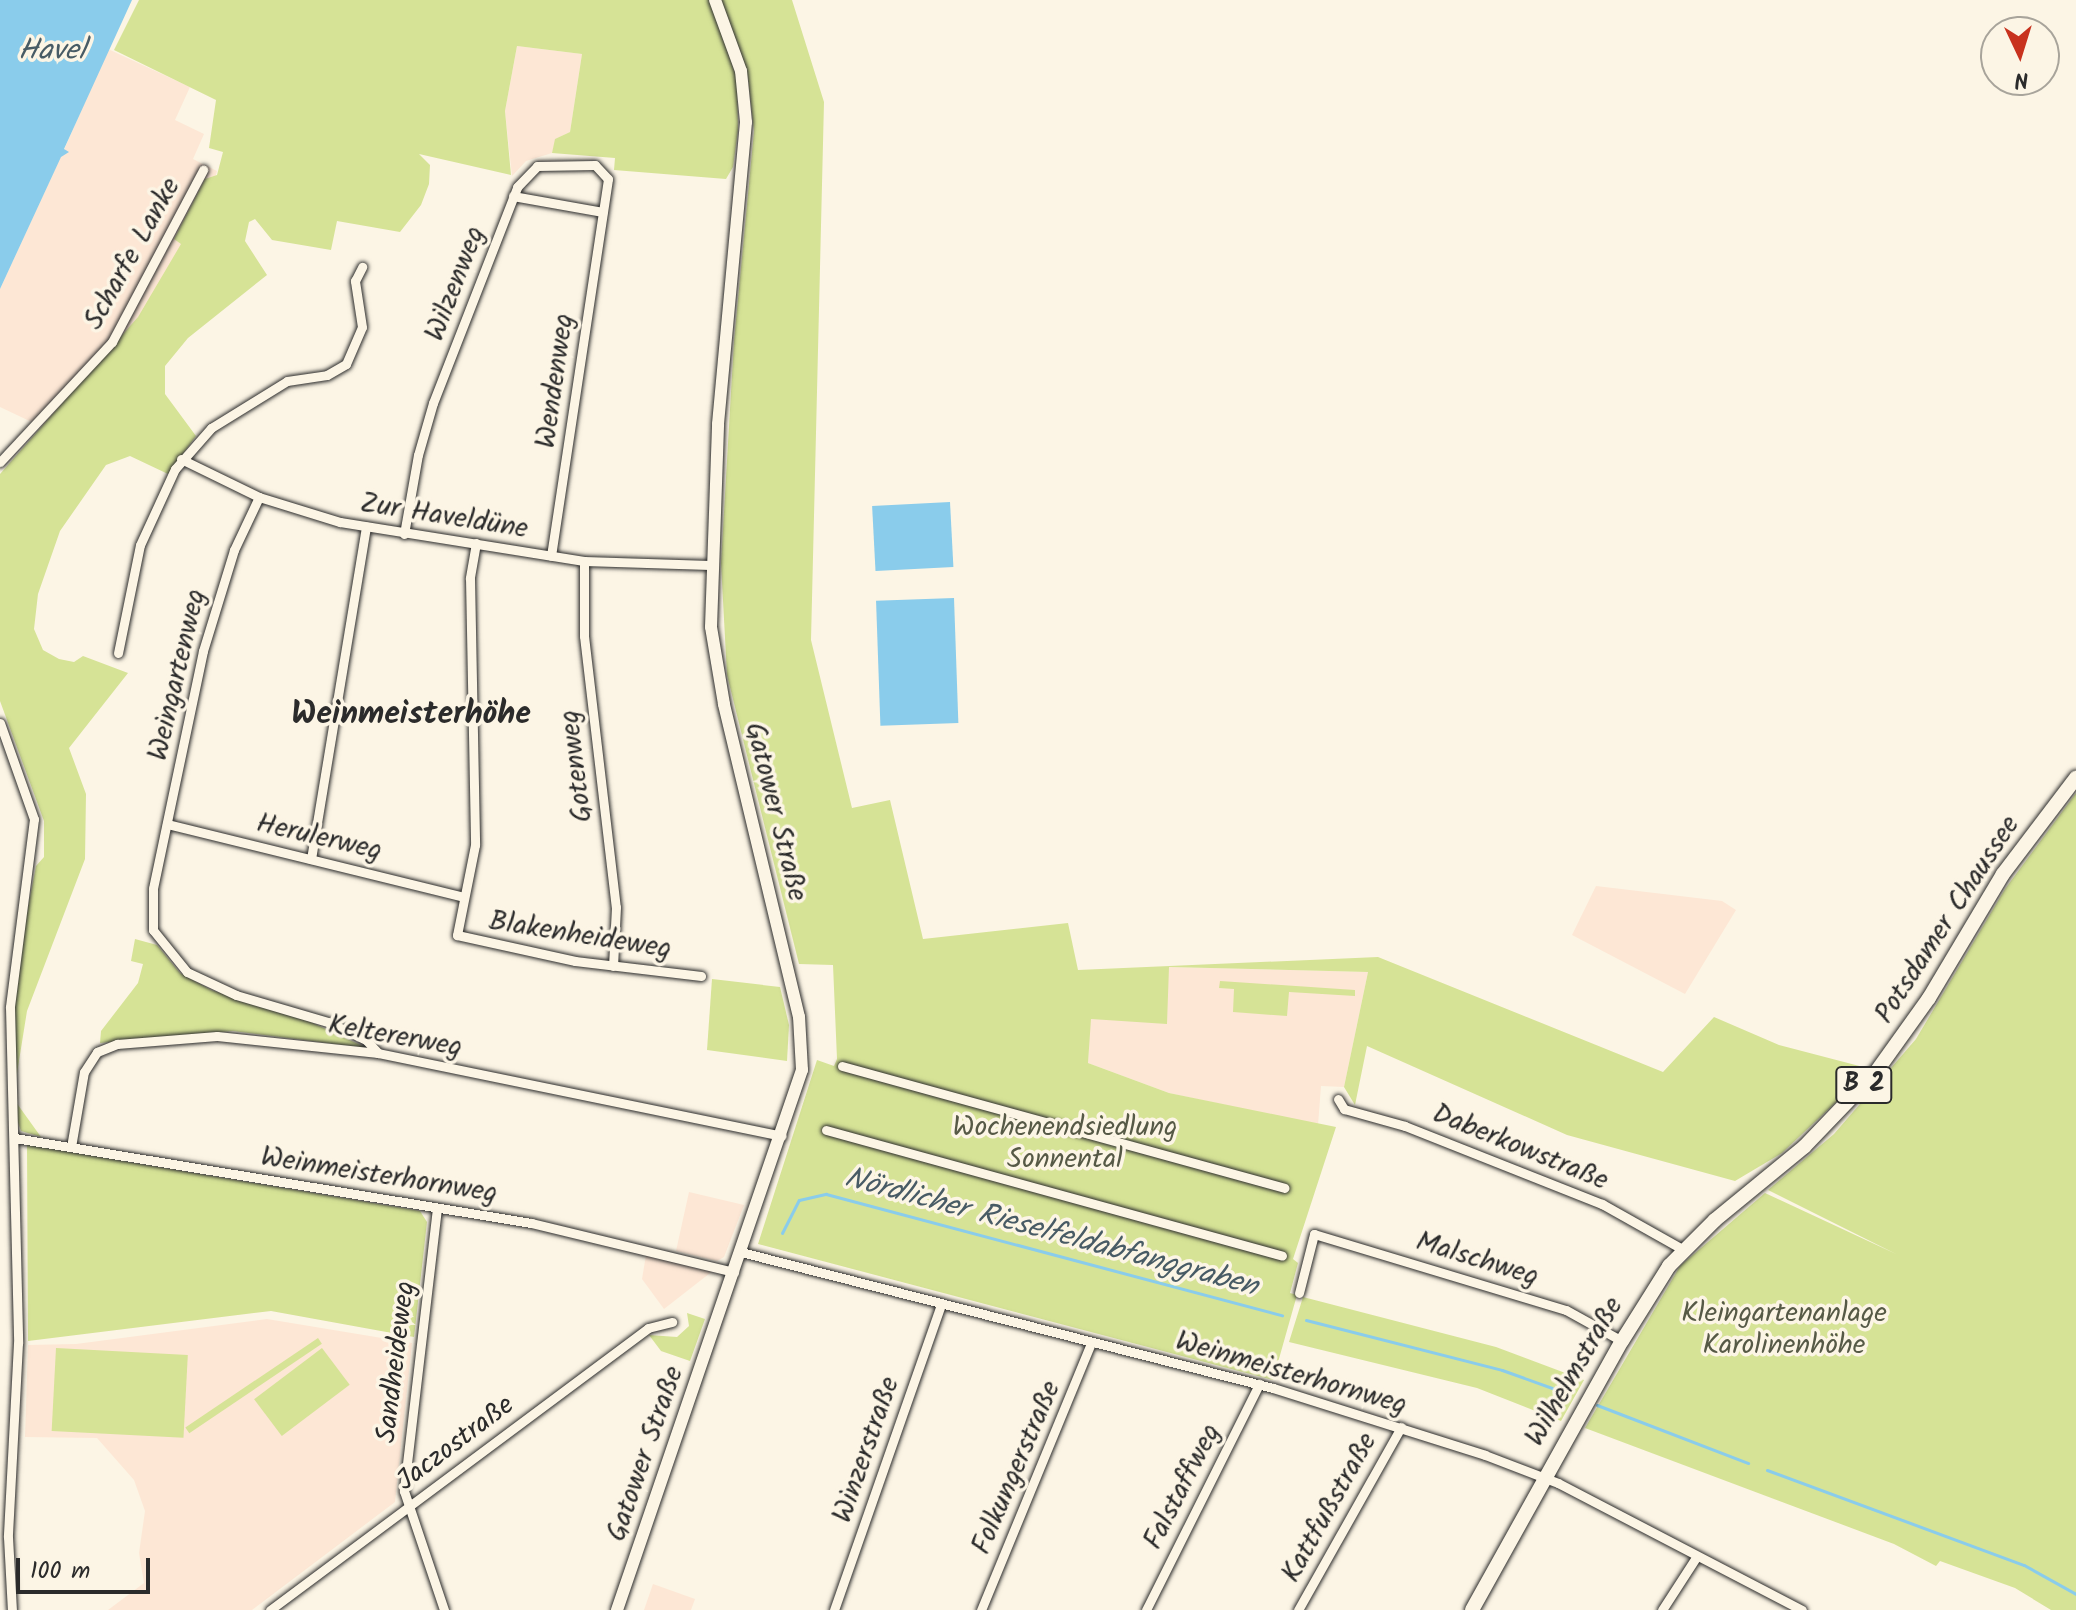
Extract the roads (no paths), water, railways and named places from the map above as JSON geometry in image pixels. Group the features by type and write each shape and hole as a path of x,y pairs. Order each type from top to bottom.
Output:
{"main road":[{"name":"Gatower Straße","path":"617,1610 782,1136 802,1070 799,1017 713,654 710,565 729,269 746,122 741,71 715,0"},
{"name":"Potsdamer Chaussee","path":"1756,1186 1836,1116 1892,1052 2003,874 2076,778"},
{"name":"Wilhelmstraße","path":"1472,1610 1622,1341 1684,1250 1756,1186"}],"street":[{"name":"Wilzenweg","path":"404,534 421,442 482,272 513,196 537,166 595,165 608,179 603,212"},
{"name":"Scharfe Lanke","path":"0,462 112,342 203,170"},
{"path":"513,196 603,212"},
{"name":"Wendenweg","path":"551,556 603,212"},
{"path":"118,653 140,545 181,459 211,428 287,381 327,375 346,364 362,327 355,281 362,267"},
{"name":"Zur Haveldüne","path":"181,459 259,497 366,527 584,561 710,565"},
{"name":"Weingartenweg","path":"259,497 218,595 157,868 151,905 153,930 175,963 234,994 328,1022 366,1040 378,1053"},
{"path":"311,859 366,527"},
{"path":"461,896 475,845 470,578 476,543"},
{"name":"Gotenweg","path":"584,561 583,625 616,907 613,966"},
{"path":"0,723 34,819 10,1007 9,1106 15,1138 18,1343 8,1537 12,1610"},
{"name":"Herulerweg","path":"167,824 461,896"},
{"name":"Blakenheideweg","path":"461,896 456,931 464,939 613,966 701,976"},
{"name":"Keltererweg","path":"71,1147 86,1066 110,1045 238,1036 378,1053 782,1136"},
{"path":"842,1066 1285,1188"},
{"name":"Daberkowstraße","path":"1338,1099 1344,1109 1405,1126 1590,1199 1684,1250"},
{"path":"826,1130 1282,1256"},
{"name":"Weinmeisterhornweg","path":"15,1138 539,1225 734,1272"},
{"name":"Sandheideweg","path":"437,1208 404,1491 406,1508 444,1610"},
{"name":"Malschweg","path":"1299,1293 1314,1234 1566,1310 1622,1341"},
{"name":"Weinmeisterhornweg","path":"741,1252 1259,1384 1401,1427 1545,1477 1802,1610"},
{"name":"Winzerstraße","path":"834,1610 941,1305"},
{"name":"Jaczostraße","path":"270,1610 648,1328 672,1322"},
{"name":"Folkungerstraße","path":"981,1610 1091,1343"},
{"name":"Falstaffweg","path":"1146,1610 1259,1384"},
{"name":"Kattfußstraße","path":"1298,1610 1401,1427"},
{"path":"1662,1610 1697,1556"}],"water":[{"name":"Havel","path":"0,0 132,0 64,149 69,152 61,157 0,289"},
{"path":"950,502 953,567 876,571 872,506"},
{"path":"954,598 958,723 880,726 876,601"}],"waterway":[{"name":"Nördlicher Rieselfeldabfanggraben","path":"782,1233 799,1200 826,1194 1282,1315"},
{"name":"Nördlicher Rieselfeldabfanggraben","path":"1306,1320 1502,1370 1563,1392"},
{"name":"Nördlicher Rieselfeldabfanggraben","path":"1597,1405 1748,1463"},
{"name":"Nördlicher Rieselfeldabfanggraben","path":"1767,1470 2024,1565 2076,1594"}],"district":[{"name":"Weinmeisterhöhe","path":"411,715"}],"park label":[{"name":"Wochenendsiedlung Sonnental","path":"1065,1144"},
{"name":"Kleingartenanlage Karolinenhöhe","path":"1784,1330"}]}
